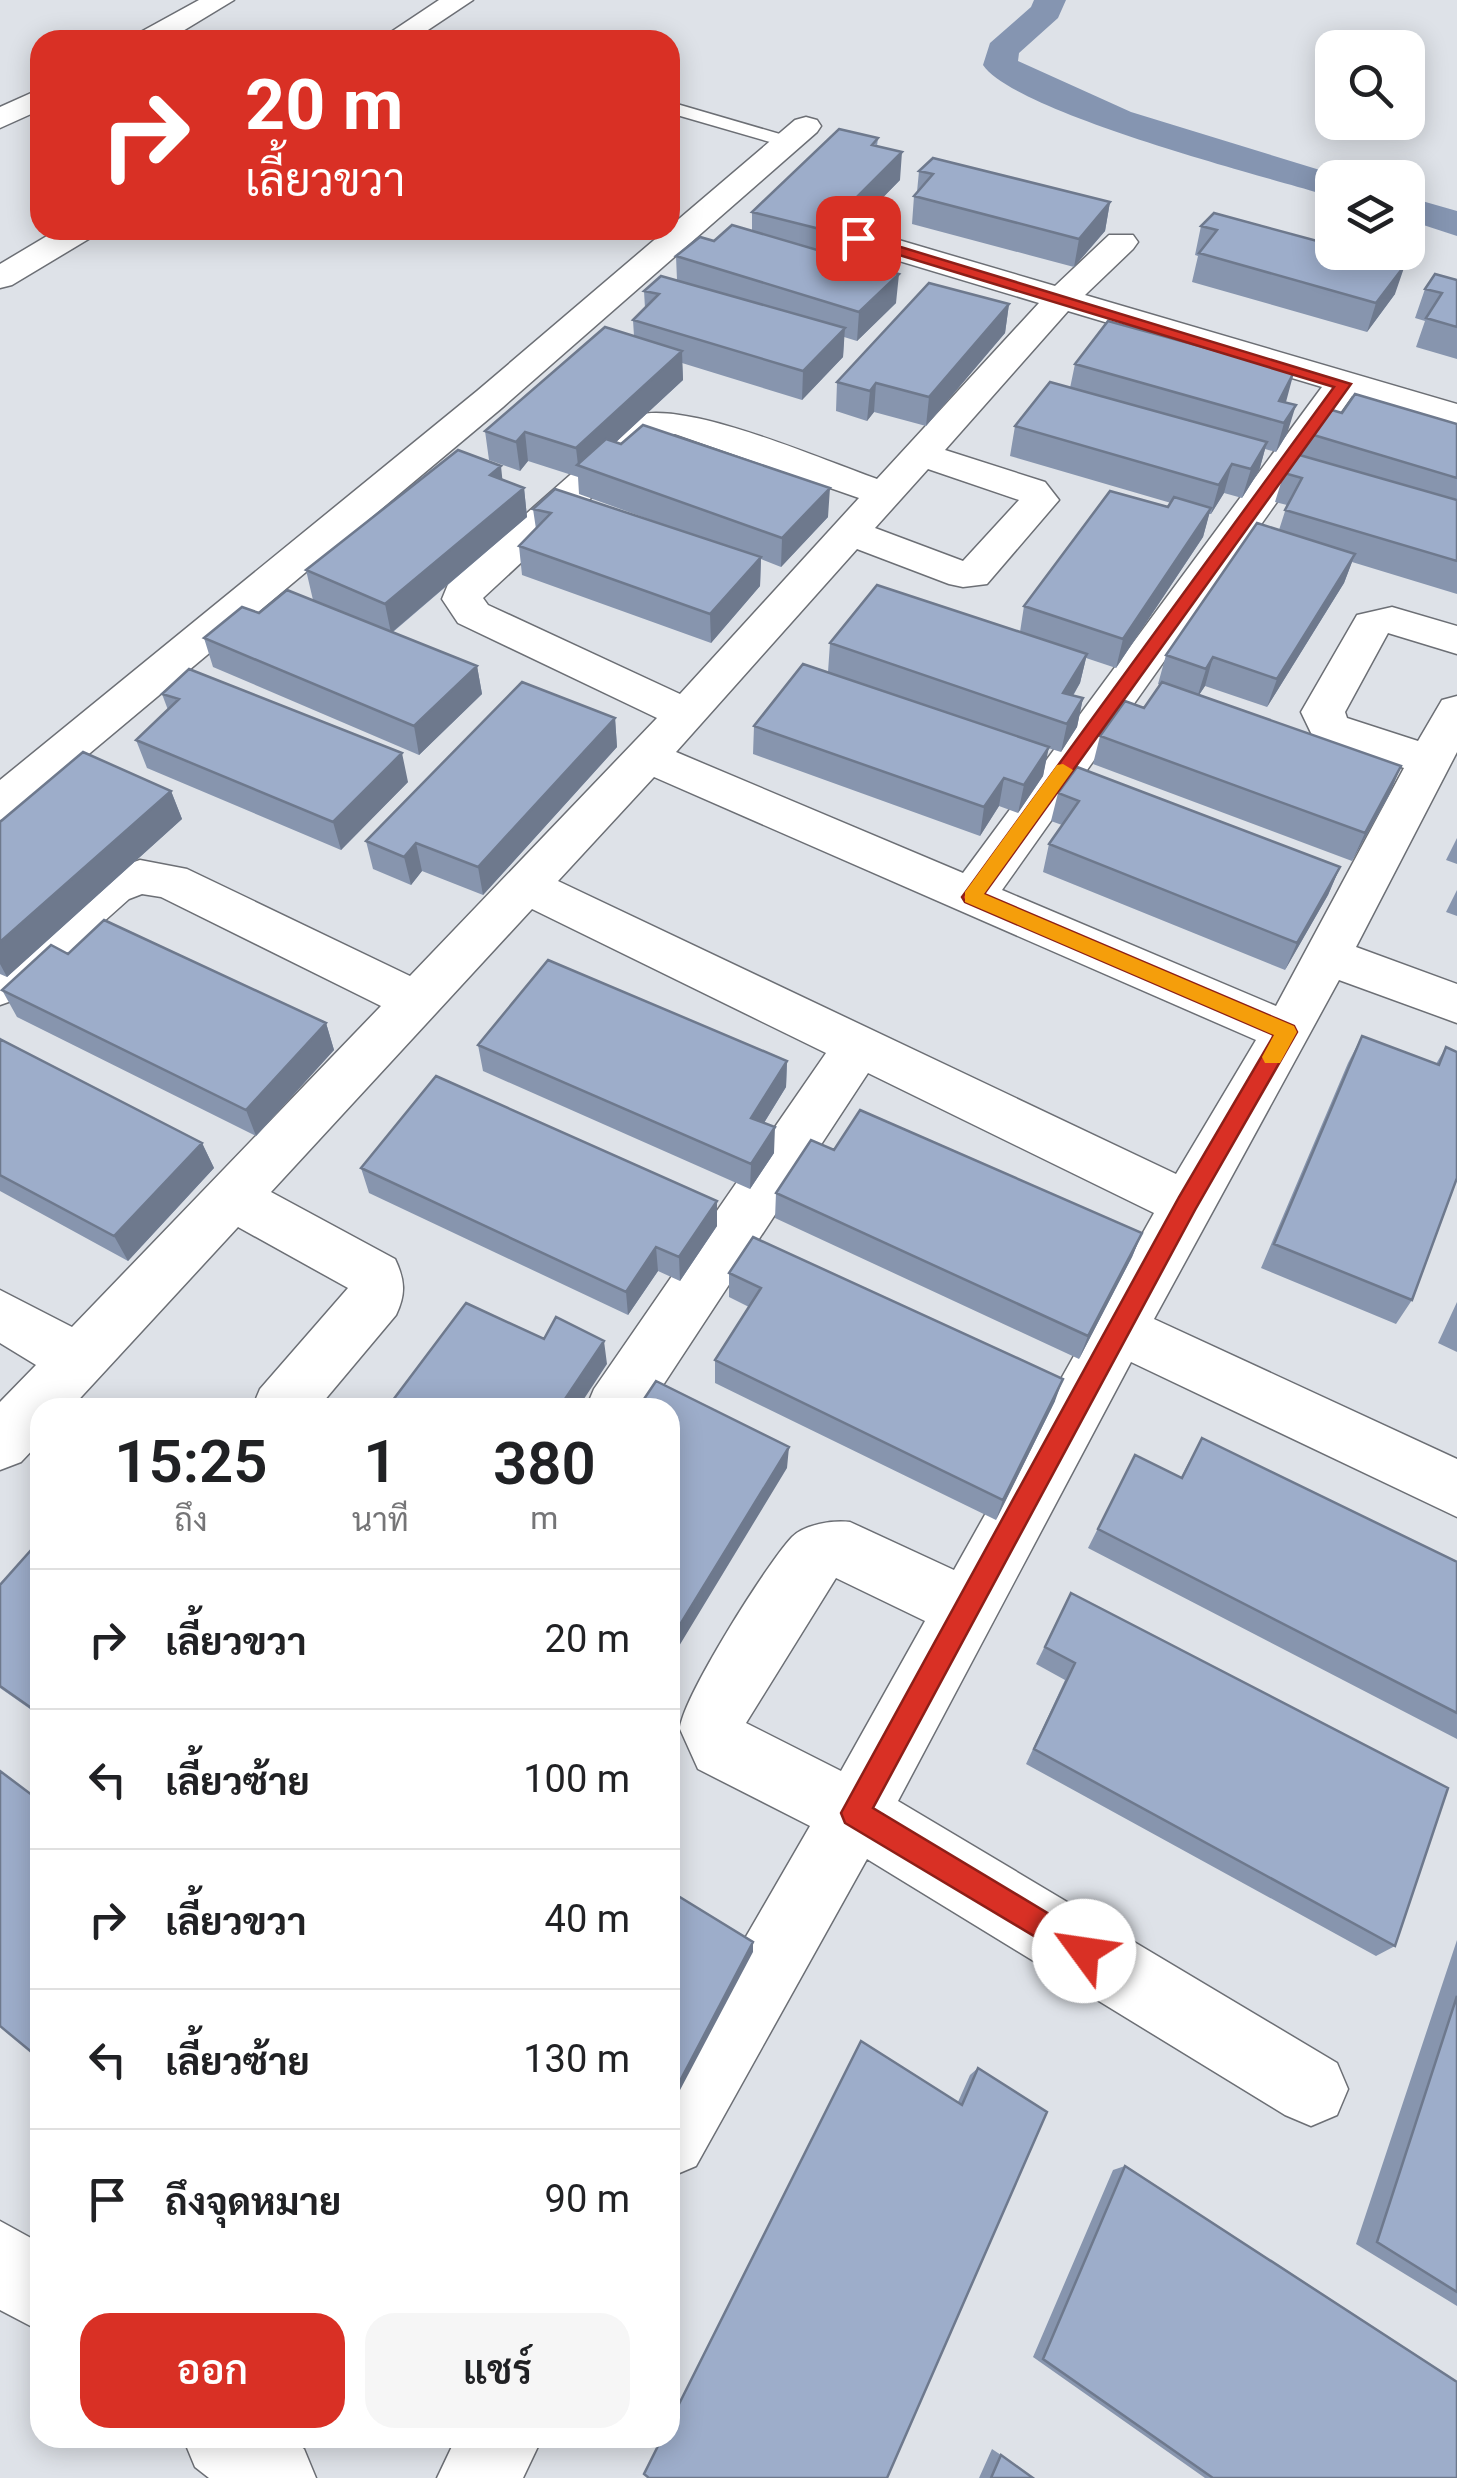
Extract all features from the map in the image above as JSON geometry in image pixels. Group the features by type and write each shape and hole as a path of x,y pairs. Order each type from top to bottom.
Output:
{"street":[{"path":"164,30 220,0"},
{"path":"410,30 460,0"},
{"path":"0,119 30,103"},
{"path":"680,228 784,134"},
{"path":"858,238 1059,301 1457,416"},
{"path":"0,278 63,240"},
{"path":"0,804 490,399 666,240"},
{"path":"47,1398 77,1360 686,714 1059,301 1121,242"},
{"path":"972,897 1343,384"},
{"path":"686,714 473,614 462,600 463,591 651,423 679,423 886,495"},
{"path":"851,533 972,575 1040,500 1031,490 921,455"},
{"path":"1430,762 1328,726 1323,712 1372,624 1380,620 1404,623 1457,640"},
{"path":"680,2122 855,1813 1187,1204 1287,1032 1457,710"},
{"path":"646,757 1287,1032"},
{"path":"0,986 112,886 140,877 170,881 414,1000"},
{"path":"523,886 1187,1204"},
{"path":"1327,956 1457,1004"},
{"path":"622,1398 858,1047"},
{"path":"231,1196 375,1276 378,1282 376,1298 290,1398"},
{"path":"0,1314 77,1360"},
{"path":"1118,1329 1457,1488"},
{"path":"967,1608 850,1551 816,1554 715,1713 712,1729 722,1746 855,1813 1312,2089"},
{"path":"237,2448 275,2478"},
{"path":"478,2478 495,2448"}],"lane":[{"path":"680,110 784,134"}],"building":[{"path":"839,129 878,138 872,145 902,152 824,230 752,212"},
{"path":"933,158 1110,202 1079,239 914,196 933,174 919,171"},
{"path":"1214,213 1315,240 1315,270 1401,270 1376,303 1199,253 1217,230 1201,226"},
{"path":"732,225 899,274 859,312 676,256 700,237 714,241"},
{"path":"1435,274 1457,280 1457,327 1426,318 1442,293 1425,289"},
{"path":"661,276 845,328 803,371 633,320 659,294 644,291"},
{"path":"929,283 1009,304 929,397 876,383 870,391 837,382"},
{"path":"1108,321 1294,372 1279,401 1296,405 1284,423 1075,364"},
{"path":"605,327 682,351 576,448 525,432 516,442 485,431"},
{"path":"1050,382 1267,442 1251,469 1232,464 1219,485 1015,426"},
{"path":"1355,394 1457,424 1457,478 1307,433 1325,408 1342,413"},
{"path":"643,425 830,488 782,538 577,465 606,439 621,444"},
{"path":"458,450 501,466 490,475 524,488 385,604 306,570"},
{"path":"1296,454 1457,500 1457,561 1285,510 1302,478 1284,473"},
{"path":"555,489 761,557 710,614 519,546 551,513 533,509"},
{"path":"1110,491 1168,507 1174,497 1211,508 1123,639 1024,606"},
{"path":"1257,523 1355,554 1277,679 1213,657 1206,669 1166,655"},
{"path":"877,585 1087,654 1063,693 1083,698 1067,724 830,643"},
{"path":"287,590 477,666 414,726 204,638 242,607 259,613"},
{"path":"803,664 1049,747 1024,785 1004,778 984,807 754,726"},
{"path":"189,669 402,753 333,822 136,740 179,699 162,694"},
{"path":"522,682 615,718 478,867 416,843 404,857 366,841"},
{"path":"1162,682 1401,766 1365,833 1100,736 1125,701 1144,708"},
{"path":"83,752 171,791 0,942 0,822"},
{"path":"1077,767 1340,867 1297,943 1049,844 1079,801 1058,793"},
{"path":"104,920 326,1023 246,1110 2,990 51,945 68,954"},
{"path":"548,960 787,1061 751,1118 775,1127 751,1164 478,1045"},
{"path":"1362,1036 1439,1065 1446,1047 1457,1052 1457,1178 1412,1300 1274,1244"},
{"path":"0,1039 202,1143 114,1236 0,1175"},
{"path":"436,1076 717,1201 679,1257 656,1247 626,1292 361,1168"},
{"path":"860,1110 1142,1233 1088,1336 776,1193 811,1140 834,1150"},
{"path":"753,1237 1063,1379 1003,1500 715,1360 761,1288 729,1273"},
{"path":"466,1303 544,1339 556,1317 604,1341 566,1398 395,1398"},
{"path":"656,1381 789,1447 680,1625 680,1398 645,1398"},
{"path":"1202,1438 1457,1562 1457,1713 1098,1529 1135,1455 1182,1478"},
{"path":"30,1551 30,1707 0,1686 0,1585"},
{"path":"1071,1593 1448,1788 1395,1946 1034,1749 1075,1663 1045,1647"},
{"path":"0,1771 30,1794 30,2051 0,2026"},
{"path":"680,1897 753,1942 680,2081"},
{"path":"1457,1996 1457,2292 1377,2242"},
{"path":"861,2041 962,2105 978,2068 1047,2112 887,2478 649,2478 644,2474 657,2448 680,2448 680,2402"},
{"path":"1125,2166 1457,2382 1457,2478 1213,2478 1043,2359"},
{"path":"1001,2455 1033,2478 991,2478"}],"waterway":[{"path":"1050,0 1046,11 1002,50 1000,65 1076,104 1118,120 1315,180"},
{"path":"1425,214 1457,224"}],"slow traffic":[{"path":"1063,770 972,897 1287,1032 1272,1057"}],"route":[{"path":"858,238 1343,384 972,897 1287,1032 1187,1204 855,1813 1084,1951"}]}
